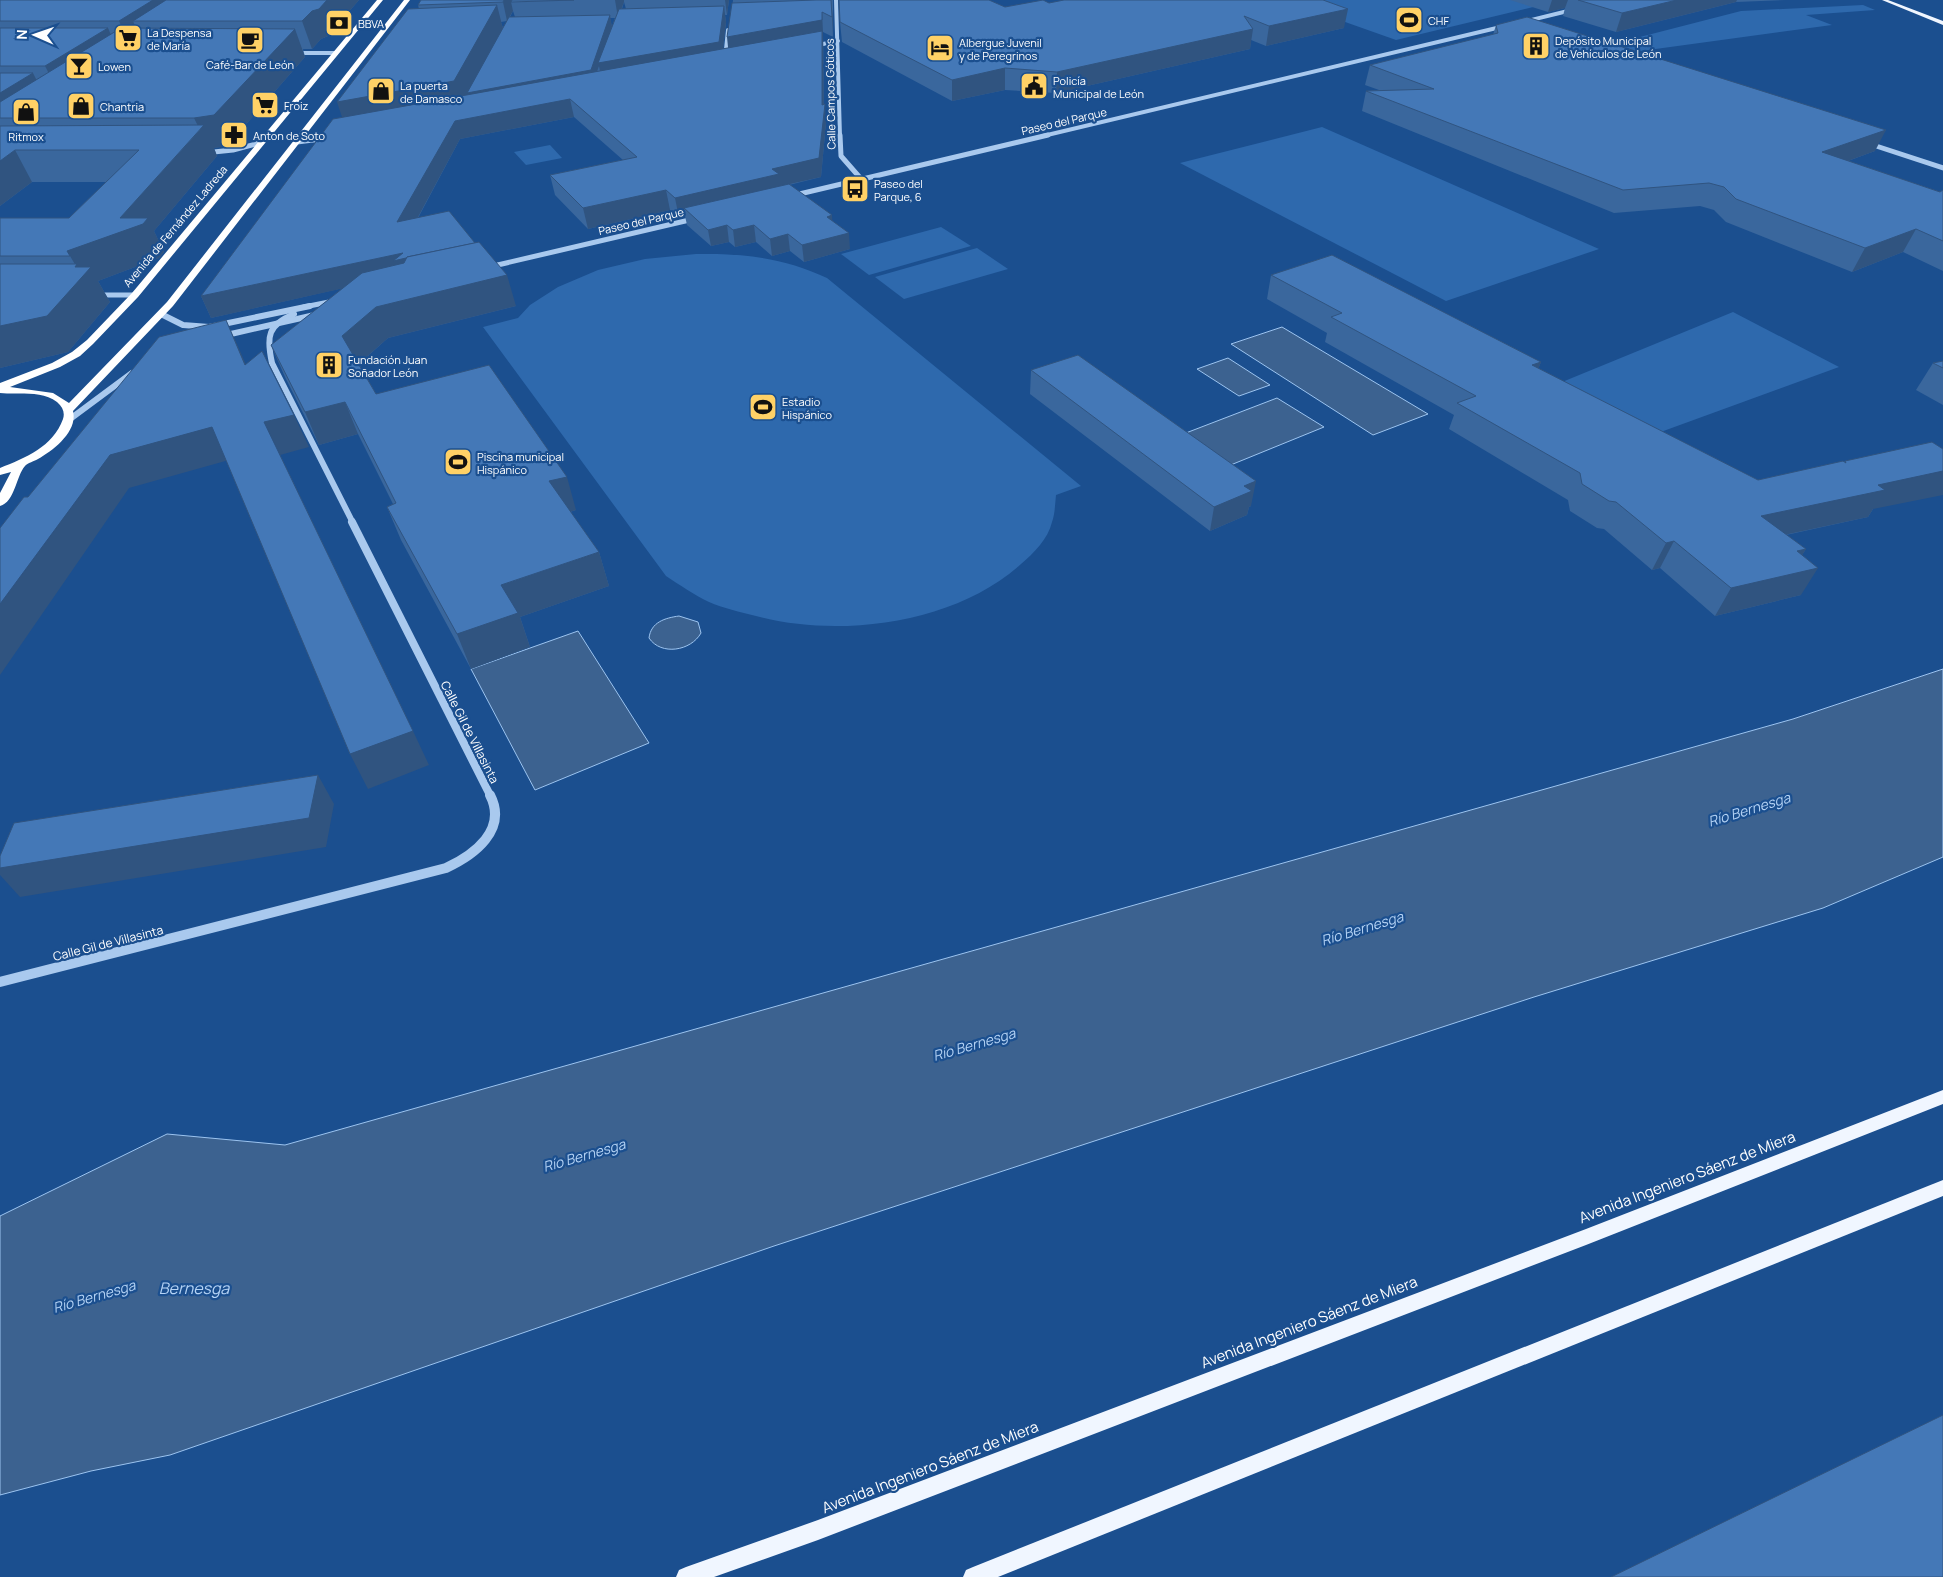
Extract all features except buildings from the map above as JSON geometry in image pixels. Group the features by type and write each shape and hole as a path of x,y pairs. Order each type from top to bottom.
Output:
{"highway":[{"name":"Avenida de Fernández Ladreda","path":"0,389 56,365 76,354 135,295 380,0"},
{"path":"0,472 20,464 46,449 62,433 70,414 160,314 389,29 407,0"},
{"path":"0,389 44,393 60,399 70,414"},
{"path":"0,502 12,483 20,464"}],"main road":[{"path":"1884,0 1943,22"},
{"name":"Avenida Ingeniero Sáenz de Miera","path":"686,1577 818,1530 1586,1237 1943,1097"},
{"path":"973,1577 1943,1188"}],"street":[{"name":"Calle Campos Góticos","path":"836,0 840,156 862,180"},
{"path":"1515,24 1586,7"},
{"path":"828,15 836,15"},
{"path":"725,62 729,25"},
{"name":"Paseo del Parque","path":"789,197 1509,26"},
{"path":"810,46 838,41"},
{"path":"287,53 336,53"},
{"path":"716,64 735,60"},
{"path":"297,142 334,137"},
{"path":"1858,140 1943,168"},
{"path":"198,153 234,150 260,143"},
{"name":"Paseo del Parque","path":"481,270 707,216"},
{"path":"84,295 135,295"},
{"path":"160,314 183,326 209,327 340,301"},
{"path":"274,325 283,318 301,311 340,301"},
{"path":"214,338 326,312"},
{"name":"Calle Gil de Villasinta","path":"0,982 446,868 470,857 490,837 495,818 495,805 272,363 268,346 268,334 274,325"},
{"path":"70,414 135,371"}],"shaded area":[{"name":"CHF","path":"1283,0 1562,0 1396,40"},
{"path":"1863,5 1875,10 1806,15 1832,25 1619,54 1601,47 1741,11"},
{"path":"1322,127 1599,249 1446,301 1180,163"},
{"path":"550,145 562,158 526,165 514,152"},
{"path":"941,227 971,246 869,275 841,254"},
{"path":"977,248 1008,269 904,299 875,277"},
{"name":"Estadio Hispánico","path":"696,254 763,258 811,271 827,278 1081,486 1056,495 1054,516 1050,528 1040,545 1021,564 994,584 964,600 931,612 896,621 860,625 824,626 789,623 744,613 709,602 666,576 483,327 518,318 530,305 558,287 598,270 645,259"},
{"path":"1733,312 1839,367 1636,441 1545,389"}],"water":[{"path":"1282,327 1428,414 1373,435 1231,344"},
{"path":"1228,358 1270,385 1239,396 1197,369"},
{"path":"1277,398 1324,427 1211,473 1165,441"},
{"path":"679,616 698,622 701,633 696,639 690,644 676,649 668,649 654,644 649,638 653,628 664,620"},
{"path":"578,631 649,743 535,790 471,669"},
{"name":"Bernesga","path":"1943,669 1943,857 1823,908 1534,997 774,1246 170,1455 91,1471 0,1495 0,1216 167,1134 285,1145 1793,719"}],"place":[{"name":"CHF","path":"1409,20"},
{"name":"BBVA","path":"339,23"},
{"name":"La Despensa de María","path":"128,38"},
{"name":"Café-Bar de León","path":"250,40"},
{"name":"Depósito Municipal de Vehículos de León","path":"1536,46"},
{"name":"Albergue Juvenil y de Peregrinos","path":"940,48"},
{"name":"Lowen","path":"79,66"},
{"name":"Policía Municipal de León","path":"1034,86"},
{"name":"La puerta de Damasco","path":"381,91"},
{"name":"Froiz","path":"265,105"},
{"name":"Chantria","path":"81,106"},
{"name":"Ritmox","path":"26,112"},
{"name":"Anton de Soto","path":"234,135"},
{"name":"Paseo del Parque, 6","path":"855,189"},
{"name":"Fundación Juan Soñador León","path":"329,365"},
{"name":"Estadio Hispánico","path":"763,407"},
{"name":"Piscina municipal Hispánico","path":"458,462"}],"water label":[{"name":"Río Bernesga","path":"1749,809"},
{"name":"Río Bernesga","path":"1362,928"},
{"name":"Río Bernesga","path":"974,1044"},
{"name":"Río Bernesga","path":"584,1155"},
{"name":"Río Bernesga","path":"94,1296"}]}
